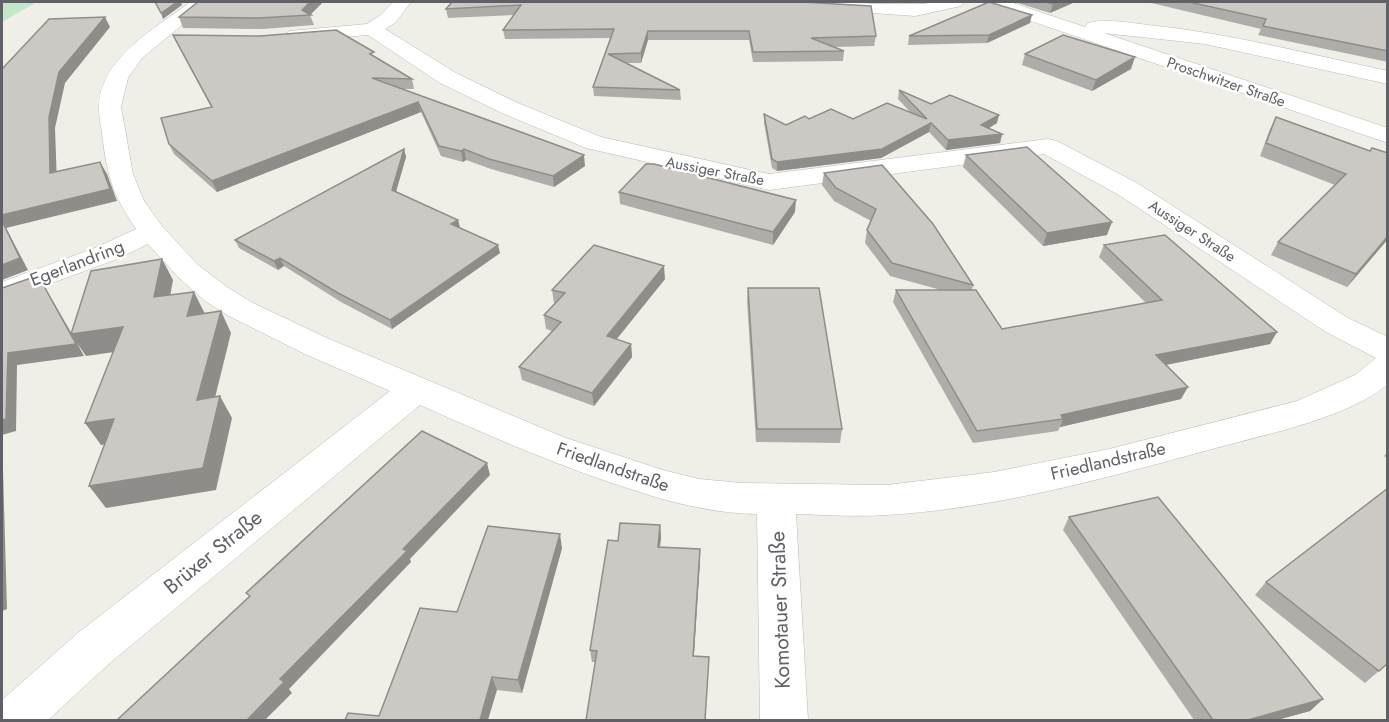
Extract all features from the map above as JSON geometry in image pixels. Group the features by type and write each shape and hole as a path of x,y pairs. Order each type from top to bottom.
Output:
{"street":[{"name":"Friedlandstraße","path":"201,2 135,54 117,77 110,107 120,174 132,202 152,232 188,271 216,294 240,309 316,346 553,447 663,485 699,494 742,498 887,500 994,487 1110,463 1307,411 1367,383 1388,366"},
{"path":"274,36 372,29 388,20 402,2"},
{"path":"786,2 915,10 955,2"},
{"name":"Proschwitzer Straße","path":"993,2 1388,135"},
{"name":"Proschwitzer Straße","path":"1064,27 1134,28 1176,32 1388,78"},
{"name":"Aussiger Straße","path":"372,29 448,78 510,108 594,143 768,182 1048,146 1128,189 1336,325 1388,351"},
{"path":"159,36 186,37"},
{"name":"Egerlandring","path":"2,292 105,254 152,232"},
{"name":"Brüxer Straße","path":"14,720 95,647 416,389"},
{"name":"Komotauer Straße","path":"776,499 784,720"}],"green space":[{"path":"2,2 37,2 2,22"}],"building":[{"path":"155,2 177,2 161,13"},
{"path":"198,2 310,2 302,10 311,15 259,18 179,17"},
{"path":"452,2 802,2 871,6 876,36 811,38 844,51 753,52 749,31 648,31 641,53 608,54 680,90 593,87 614,29 503,30 521,5 446,9"},
{"path":"989,2 1032,15 989,35 909,36"},
{"path":"1189,2 1388,2 1388,51 1263,26 1266,19"},
{"path":"105,17 59,72 49,117 50,173 100,162 110,189 2,215 2,69 49,19"},
{"path":"336,30 374,52 370,54 412,79 372,78 584,155 553,176 489,159 464,149 461,151 439,146 418,102 212,181 169,144 161,118 212,107 173,35 260,36"},
{"path":"1063,35 1135,57 1096,80 1025,54"},
{"path":"899,90 931,104 950,95 999,115 981,125 1002,134 948,140 931,123 882,149 777,162 772,159 764,114 786,125 805,116 809,119 831,109 853,119 887,103 927,119"},
{"path":"1276,117 1370,151 1372,148 1388,153 1388,236 1356,274 1278,242 1346,174 1266,143"},
{"path":"1027,147 1112,222 1047,233 966,155"},
{"path":"404,149 392,190 458,220 451,224 498,245 390,320 338,293 280,258 274,261 235,240"},
{"path":"646,164 654,164 796,200 773,232 619,192"},
{"path":"882,165 933,224 973,285 892,263 867,230 876,209 836,188 824,173"},
{"path":"2,221 20,258 2,265"},
{"path":"1165,235 1277,332 1156,355 1188,387 1061,415 1063,419 977,431 896,290 976,290 1002,329 1162,300 1104,245"},
{"path":"594,245 664,266 607,336 631,344 592,393 519,367 561,322 544,315 565,293 552,290"},
{"path":"162,259 154,297 194,292 187,316 221,311 197,400 220,396 203,468 89,486 114,419 85,423 123,327 71,334 91,271"},
{"path":"31,278 32,281 40,279 76,344 8,353 6,419 2,420 2,288"},
{"path":"748,288 819,288 842,429 757,429"},
{"path":"422,431 487,463 403,549 407,551 280,679 284,682 247,720 117,720 250,596 246,593"},
{"path":"1388,488 1388,663 1379,671 1266,582"},
{"path":"1158,497 1323,699 1248,720 1213,720 1069,517"},
{"path":"620,523 660,525 658,547 700,549 693,656 709,657 705,720 586,720 597,651 590,650 608,540 618,541"},
{"path":"488,526 560,534 518,680 492,677 480,720 345,720 348,713 379,716 420,608 457,612"}]}
